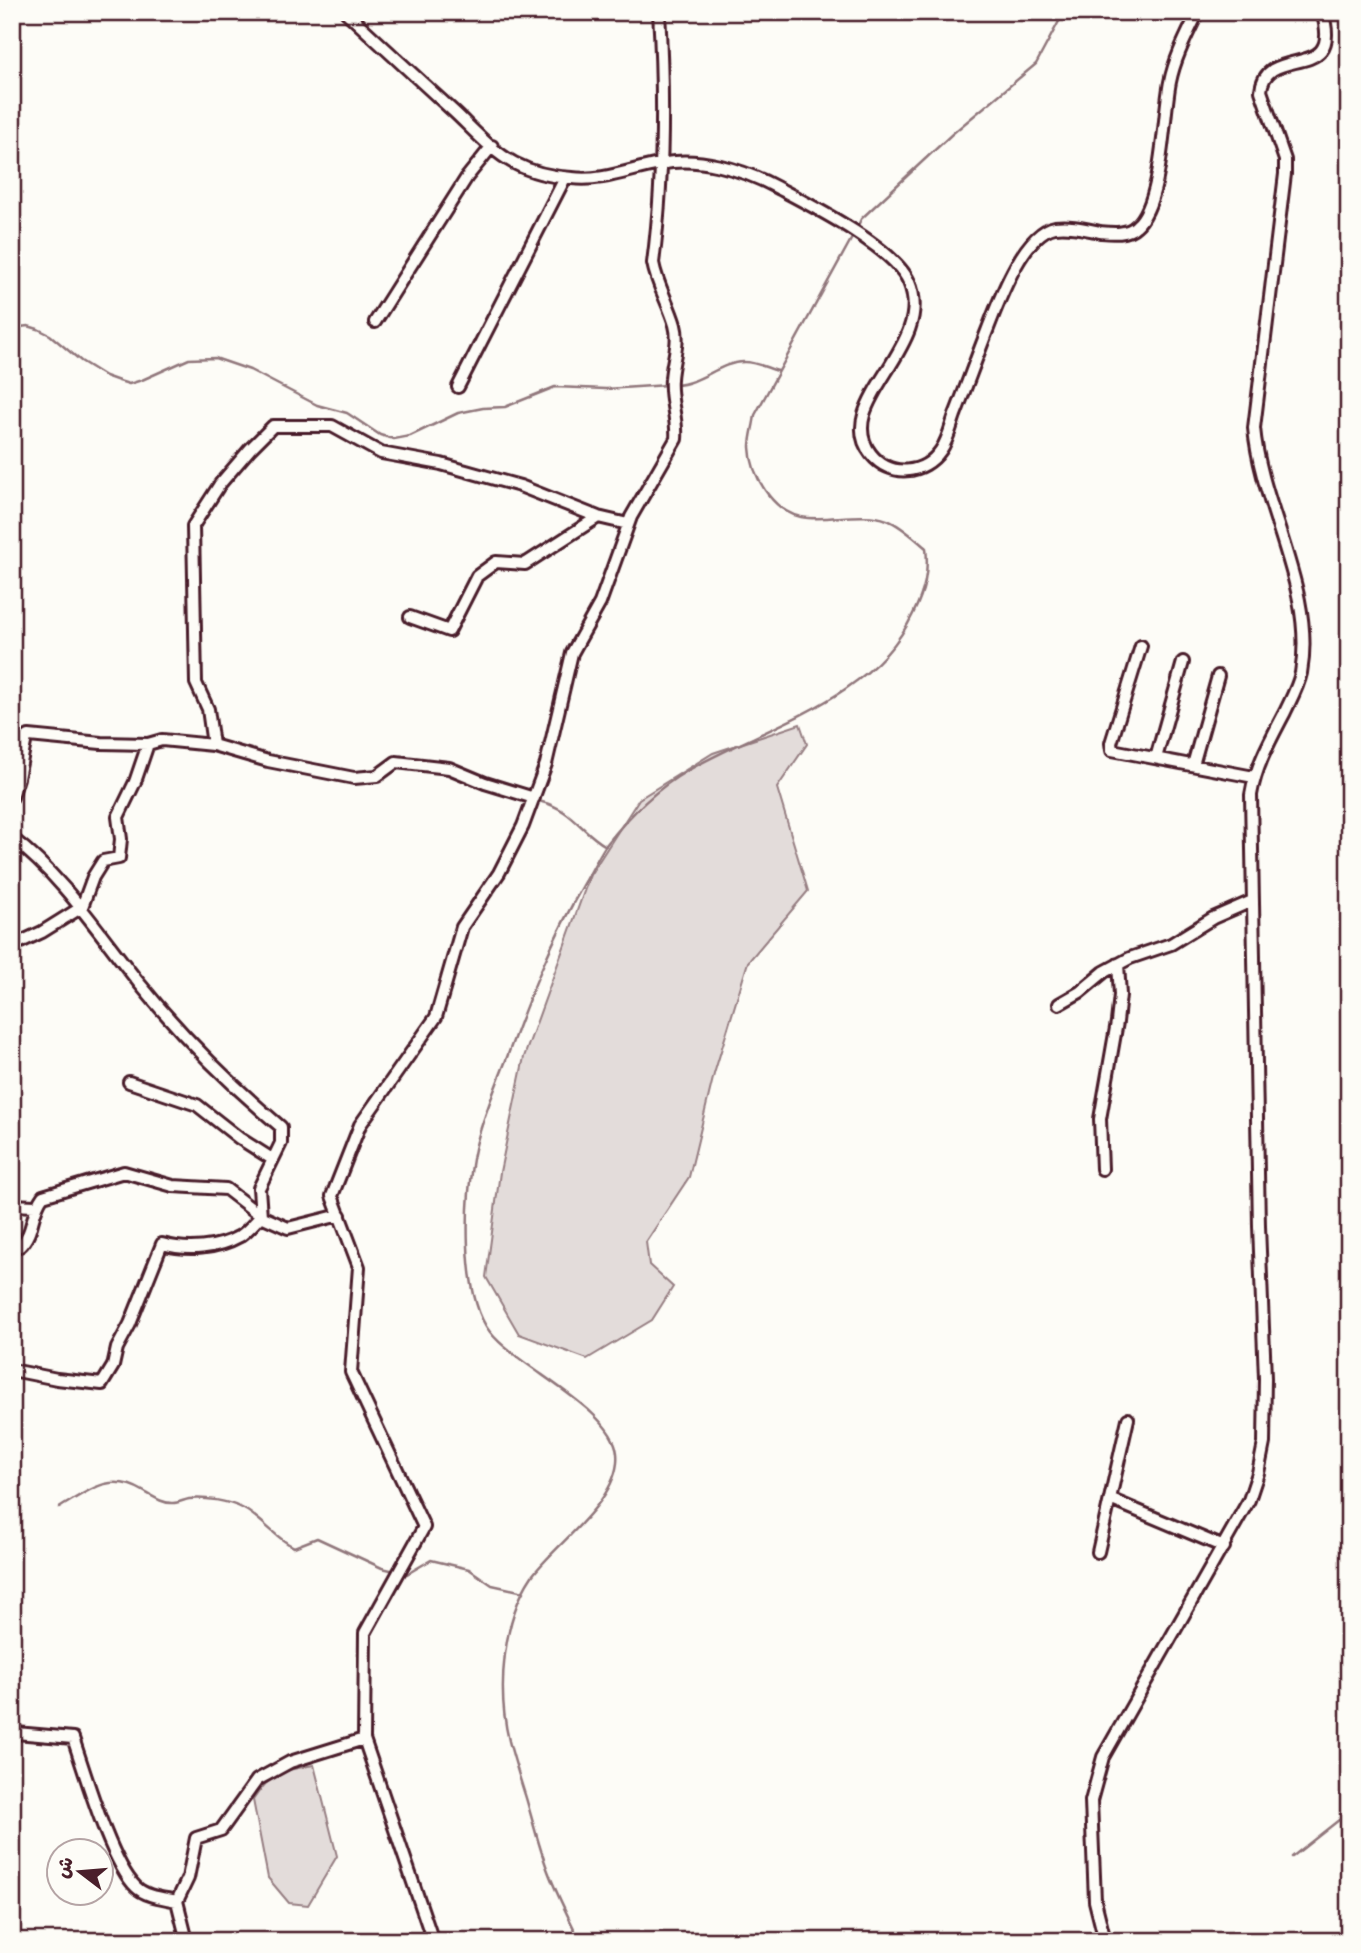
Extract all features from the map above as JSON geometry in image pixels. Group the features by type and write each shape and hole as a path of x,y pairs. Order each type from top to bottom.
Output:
{"street":[{"path":"346,12 492,146 515,163 565,178 594,179 662,163 705,163 759,178 840,224 892,258 901,268 913,293 909,331 866,408 860,430 864,443 873,456 893,469 908,471 921,468 942,449 997,306 1036,238 1045,230 1055,227 1070,226 1117,233 1127,231 1136,226 1143,216 1155,187 1174,64 1198,12"},
{"path":"433,1941 364,1739 365,1633 424,1527 351,1371 359,1267 332,1196 360,1125 436,1017 462,927 511,852 546,764 572,653 600,603 628,524 676,439 677,428 670,381 676,342 675,326 653,263 662,163 664,98 659,12"},
{"path":"1105,1941 1095,1901 1091,1801 1104,1757 1250,1500 1264,1443 1265,1378 1250,813 1254,777 1259,762 1296,690 1303,657 1303,632 1296,594 1260,467 1254,428 1285,174 1285,160 1265,104 1262,81 1267,72 1276,66 1318,55 1324,48 1326,38 1322,12"},
{"path":"375,322 467,177 492,146"},
{"path":"458,387 565,178"},
{"path":"213,745 208,709 196,683 193,526 220,484 273,426 332,426 381,453 441,464 520,486 598,517 628,524"},
{"path":"410,617 449,631 477,576 496,562 525,564 598,517"},
{"path":"1141,646 1111,747 1116,752 1254,777"},
{"path":"1156,758 1183,662"},
{"path":"1193,765 1217,676"},
{"path":"12,797 26,738 29,736 101,743 148,744 162,740 213,745 268,761 354,778 377,776 396,762 449,768 485,783 534,798"},
{"path":"12,946 42,932 82,907 93,877 103,861 119,858 121,839 118,817 135,782 148,744"},
{"path":"12,838 36,856 82,907 139,983 213,1065 243,1096 281,1128 281,1143 259,1188 261,1216"},
{"path":"1059,1003 1080,992 1118,964 1171,944 1213,918 1252,901"},
{"path":"1102,1169 1100,1119 1117,1022 1120,995 1118,964"},
{"path":"129,1082 197,1105 239,1138 272,1159"},
{"path":"12,1245 20,1246 28,1238 35,1206 43,1196 124,1172 173,1186 226,1189 261,1216 288,1228 340,1215"},
{"path":"12,1205 35,1206"},
{"path":"12,1370 57,1380 102,1384 113,1366 117,1348 130,1324 162,1244 172,1247 208,1248 241,1235 261,1216"},
{"path":"1098,1552 1128,1419"},
{"path":"1111,1500 1224,1547"},
{"path":"12,1730 16,1733 73,1738 92,1798 119,1861 137,1888 153,1896 177,1901"},
{"path":"187,1941 177,1901 188,1878 196,1838 221,1830 257,1780 290,1762 364,1739"}],"shaded area":[{"path":"800,724 807,744 777,788 808,891 748,962 714,1074 689,1177 646,1242 649,1265 673,1287 652,1320 587,1359 519,1334 486,1277 500,1172 524,1057 590,875 639,799 713,753"},
{"path":"314,1765 337,1856 308,1905 289,1903 268,1878 253,1800 265,1784 278,1774"}],"waterway":[{"path":"856,230 861,219 952,134 1036,64 1064,12"},
{"path":"580,1941 545,1862 509,1741 503,1678 508,1634 522,1594 532,1576 599,1503 616,1470 617,1453 612,1437 599,1420 503,1345 490,1332 481,1315 474,1294 468,1244 469,1191 475,1149 485,1115 551,947 606,845 643,804 676,778 814,708 871,669 895,644 920,598 926,574 926,548 913,537 892,522 877,517 811,518 791,513 772,500 759,480 751,458 750,443 755,415 853,236"},
{"path":"12,328 28,326 38,329 105,376 129,384 189,359 215,358 250,370 317,405 347,413 380,435 394,439 410,436 458,413 505,407 555,387 606,389 668,385"},
{"path":"675,385 693,381 735,363 753,363 778,371"},
{"path":"542,802 569,815 606,846"},
{"path":"59,1508 90,1490 110,1483 131,1485 169,1503 189,1499 216,1500 249,1512 294,1547 317,1538 382,1568 395,1571"},
{"path":"402,1572 407,1574 431,1560 469,1569 492,1585 524,1592"},
{"path":"1292,1857 1349,1812"}]}
